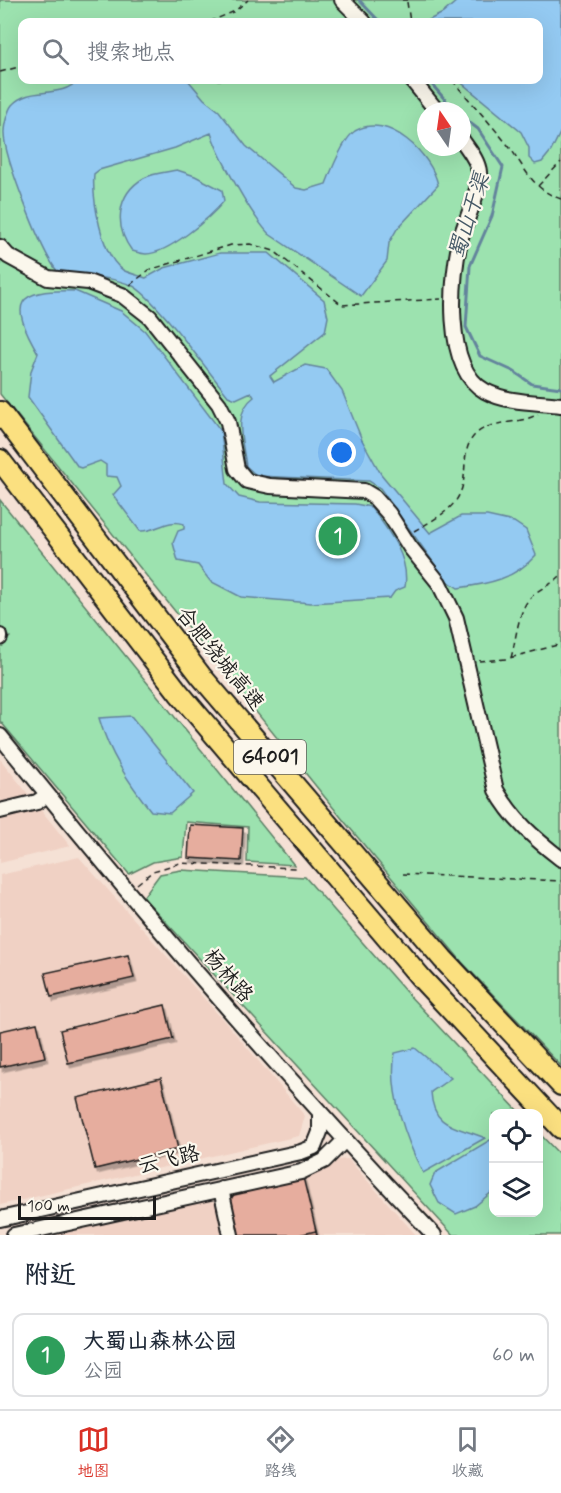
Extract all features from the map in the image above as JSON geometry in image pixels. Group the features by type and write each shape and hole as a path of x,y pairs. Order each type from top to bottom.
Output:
{"highway":[{"name":"合肥绕城高速","path":"0,412 201,676 443,959 561,1085"},
{"name":"G4001","path":"0,460 179,693 422,979 561,1128"}],"street":[{"path":"342,0 360,18"},
{"path":"415,84 430,102"},
{"path":"471,155 478,166 479,179 460,239 452,285 459,351 465,370 471,379 484,390 497,395 556,404"},
{"path":"0,247 8,256 48,278 88,282 122,295 150,317 219,404 228,422 237,469 245,480 270,486 364,491 377,499 439,583 456,618 496,790 509,812 526,832 561,859"},
{"name":"杨林路","path":"0,736 128,893 320,1114 434,1235"},
{"path":"0,811 37,802 47,795"},
{"name":"云飞路","path":"0,1219 301,1152 314,1147 320,1132 320,1114"},
{"name":"云飞路","path":"14,1235 64,1230 221,1189 302,1172 324,1161 344,1141"},
{"path":"221,1189 231,1235"}],"path":[{"path":"218,18 235,11 248,0"},
{"path":"402,0 407,2 411,0"},
{"path":"407,2 409,18"},
{"path":"0,72 18,67"},
{"path":"455,84 509,147 526,175 545,194 561,199"},
{"path":"538,187 561,162"},
{"path":"122,295 149,270 231,246 250,244 274,251 342,305 453,298"},
{"path":"420,528 436,518 460,495 468,444 475,434 484,428 527,420 556,404"},
{"path":"511,658 525,604 539,589 554,582 561,575"},
{"path":"466,662 511,658 561,644"},
{"path":"128,893 153,871 180,863 297,868"},
{"path":"403,874 561,881"}],"shaded area":[{"path":"0,759 70,846 0,863"},
{"path":"79,857 305,1116 299,1136 0,1205 0,875"},
{"path":"348,1159 416,1235 317,1235 303,1177 337,1160"},
{"path":"210,1200 218,1204 225,1235 57,1235"}],"green space":[{"path":"0,0 561,0 561,1066 462,962 344,821 0,394"},
{"path":"0,500 294,865 247,862 248,827 186,822 183,857 153,862 129,874 0,721 0,646 10,637 0,627"},
{"path":"181,870 305,877 406,992 516,1109 489,1109 489,1217 543,1217 543,1137 561,1156 561,1235 453,1235 143,897 160,874"}],"water":[{"path":"458,0 561,0 561,131 551,151 542,162 535,164 529,158 529,148 521,132 463,84 543,84 543,18 433,18"},
{"path":"73,84 191,84 204,99 219,111 246,146 296,188 306,190 326,184 346,141 355,131 368,126 394,131 417,148 417,156 423,156 427,161 438,185 397,229 389,243 387,261 361,296 269,234 253,214 236,185 211,133 175,148 99,170 94,174 96,211 104,240 115,263 123,270 146,278 164,268 220,253 269,253 324,300 328,317 325,332 270,376 274,382 305,365 326,369 342,391 362,440 381,474 430,533 461,516 487,516 514,522 526,530 536,555 528,563 500,579 458,588 446,580 380,488 369,481 257,476 246,466 241,438 241,420 243,411 254,397 251,392 236,399 228,396 166,318 140,291 123,282 58,272 43,246 16,182 5,144 4,129 12,105 19,99 27,95 63,90"},
{"path":"177,170 195,176 222,190 224,201 199,225 166,248 146,254 132,251 122,232 121,222 123,202 128,193 148,176"},
{"path":"75,291 121,311 145,331 221,431 227,484 239,497 260,502 355,504 371,507 391,535 401,555 406,576 405,587 395,591 390,598 311,603 241,597 210,581 198,565 178,561 173,543 178,531 184,529 184,524 172,523 140,531 113,495 121,486 117,477 106,476 106,465 100,461 78,467 28,397 31,371 38,353 23,322 21,310 23,302 29,296 40,293"},
{"path":"131,716 193,793 170,813 151,811 114,755 99,718"},
{"path":"415,1048 451,1078 431,1092 436,1113 448,1124 485,1138 423,1173 410,1146 400,1115 393,1068 395,1053"},
{"path":"489,1141 489,1194 475,1206 456,1214 439,1203 430,1185 435,1173"}],"building":[{"path":"190,825 243,828 241,861 188,858"},
{"path":"128,955 134,978 51,997 45,973"},
{"path":"165,1005 173,1039 68,1063 60,1030"},
{"path":"37,1023 45,1057 0,1067 0,1031"},
{"path":"161,1078 178,1149 95,1169 77,1098"},
{"path":"303,1177 316,1231 299,1235 238,1235 230,1200 236,1192"},
{"path":"316,1231 317,1235 299,1235"}],"waterway":[{"name":"蜀山干渠","path":"359,0 376,18"},
{"name":"蜀山干渠","path":"431,84 447,102"},
{"name":"蜀山干渠","path":"471,124 478,129 503,167 492,216 470,266 466,327 480,356 513,371 532,384 561,388"}],"place":[{"name":"大蜀山森林公园","path":"338,536"}]}
